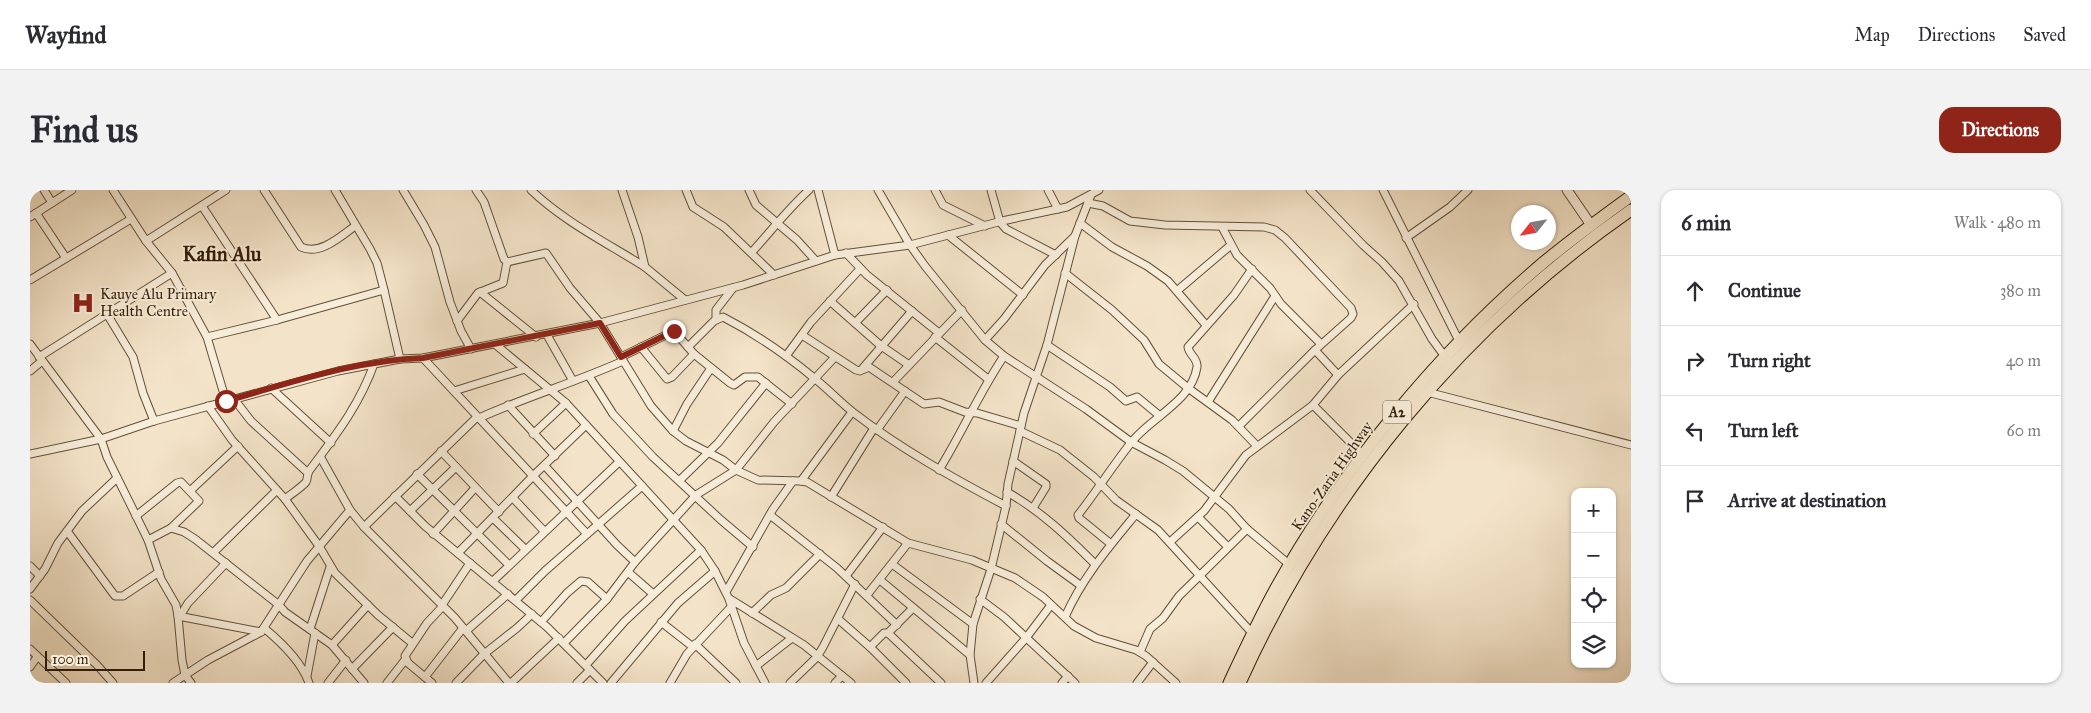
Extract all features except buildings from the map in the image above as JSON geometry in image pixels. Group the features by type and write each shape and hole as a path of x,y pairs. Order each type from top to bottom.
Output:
{"highway":[{"name":"Kano-Zaria Highway","path":"1229,683 1290,565 1363,455 1403,405 1460,343 1544,262 1631,196"},
{"name":"Kano-Zaria Highway","path":"1240,683 1284,595 1331,517 1370,463 1427,392 1465,351 1539,281 1631,210"}],"street":[{"path":"44,190 52,203"},
{"path":"66,258 33,215 72,190"},
{"path":"113,190 146,241 172,273 207,337 226,401"},
{"path":"146,241 226,190"},
{"path":"264,190 301,247 324,246 355,226"},
{"path":"403,190 435,248 457,321 471,349"},
{"path":"457,321 480,292 503,283 507,262 504,259 484,202 476,190"},
{"path":"531,190 540,199 645,267 685,300"},
{"path":"622,190 638,237 645,267"},
{"path":"686,190 693,206 724,227 774,275"},
{"path":"749,190 756,204 797,240 816,261"},
{"path":"752,252 787,210 809,190"},
{"path":"818,190 835,254"},
{"path":"878,190 910,245 985,340 1004,356 1086,409 1130,442 1165,460 1214,496 1247,530 1290,565"},
{"path":"935,190 943,205 985,226"},
{"path":"990,190 1000,222 1010,231 1056,255"},
{"path":"30,454 101,439 154,421 234,398 338,371 400,359 423,358 496,345 600,323 734,288 835,254 910,245 1067,207 1099,190"},
{"path":"1310,190 1389,268 1414,304 1432,339 1446,358"},
{"path":"1384,190 1406,238 1460,343"},
{"path":"1406,238 1450,207 1468,190"},
{"path":"1567,190 1591,225"},
{"path":"338,191 355,226 377,263 400,359"},
{"path":"1050,191 1058,209"},
{"path":"974,683 970,655 972,624 991,569 1006,506 1007,492 1020,429 1035,377 1047,345 1075,236 1091,195"},
{"path":"1088,203 1103,206 1130,221 1165,225 1264,227 1275,230 1285,238 1351,308 1353,314 1351,318 1321,344 1239,426"},
{"path":"202,206 277,320"},
{"path":"30,280 131,219"},
{"path":"1080,223 1112,247 1146,266 1178,290 1206,326"},
{"path":"1222,227 1231,245 1275,296 1321,344"},
{"path":"948,235 1023,295"},
{"path":"985,340 1004,319 1045,265 1075,236"},
{"path":"1178,290 1231,245"},
{"path":"507,262 546,253 570,288 600,323 651,406 672,431 686,441 710,452 736,470 758,480 801,481 908,543 972,560 1021,581 1087,634 1140,652 1176,683"},
{"path":"846,253 860,269 912,311 988,379"},
{"path":"786,356 830,301 860,269"},
{"path":"1111,544 1078,517 1130,442 1188,388 1198,364 1189,352 1188,347 1234,295 1252,269"},
{"path":"30,371 40,359 172,273"},
{"path":"1065,273 1112,310 1144,340 1159,364 1239,426 1256,446"},
{"path":"716,319 716,310 734,288"},
{"path":"207,337 277,320 384,290"},
{"path":"856,324 887,290"},
{"path":"480,292 536,337"},
{"path":"1208,402 1275,296"},
{"path":"830,301 880,345 909,365"},
{"path":"1170,542 1198,517 1233,470 1256,446 1271,438 1312,405 1338,375 1414,304"},
{"path":"893,382 962,310"},
{"path":"860,371 880,345 912,311"},
{"path":"107,314 133,358 142,393 154,421"},
{"path":"688,347 716,319 723,317 763,338 816,379 852,412 875,429 939,470 1006,506"},
{"path":"364,527 478,417 549,389 589,376 674,331 694,354 733,385 745,377 758,377 792,404"},
{"path":"547,334 573,381"},
{"path":"802,335 860,371"},
{"path":"30,344 101,439 107,457 148,540 158,572 176,605 179,616 182,660 186,675 191,683"},
{"path":"496,345 566,403 674,519 700,550 715,571 729,599 744,643 765,683"},
{"path":"1047,345 1110,387 1126,401 1138,397 1160,416"},
{"path":"641,347 667,379 672,378 694,354"},
{"path":"1315,350 1338,375"},
{"path":"939,470 958,439 988,379 1004,356"},
{"path":"512,681 607,599 635,562 696,495 736,470 774,422 835,357"},
{"path":"423,358 588,534"},
{"path":"284,499 306,482 308,473 321,458 356,405 366,387 374,364"},
{"path":"860,371 869,367 924,404 937,401 965,412 970,412 1020,429 1060,450 1101,484 1116,500 1158,530 1253,634"},
{"path":"672,431 687,404 712,368"},
{"path":"454,390 525,369"},
{"path":"589,376 624,426 653,457 696,495 720,520 753,547"},
{"path":"680,480 710,452 766,383"},
{"path":"271,388 331,443"},
{"path":"831,497 875,429 905,391"},
{"path":"1427,392 1631,445"},
{"path":"234,398 251,421 308,473"},
{"path":"533,434 566,403"},
{"path":"508,405 555,456"},
{"path":"1312,405 1363,455"},
{"path":"208,406 238,446 284,499 319,546 330,567 368,605 412,643"},
{"path":"801,481 852,412"},
{"path":"458,553 586,425"},
{"path":"190,491 238,446"},
{"path":"441,451 499,512"},
{"path":"321,458 350,510 364,527 464,629 484,654 512,681 523,683"},
{"path":"1013,461 1046,484 1033,508"},
{"path":"493,581 619,462"},
{"path":"545,466 598,525 635,562"},
{"path":"410,511 456,467"},
{"path":"417,474 476,535 509,565"},
{"path":"30,589 40,576 58,543 82,511 117,478"},
{"path":"670,683 694,646 729,599 770,515 793,481"},
{"path":"136,516 177,483 181,482 198,499 171,528 148,540"},
{"path":"516,600 545,571 642,486"},
{"path":"433,534 475,488"},
{"path":"214,552 276,491"},
{"path":"1007,492 1033,508 1070,539 1095,564"},
{"path":"395,496 433,534 542,622 603,683"},
{"path":"513,498 544,531"},
{"path":"173,683 208,660 263,630 292,581 350,510"},
{"path":"1065,617 1080,585 1136,514"},
{"path":"770,515 846,576 897,625"},
{"path":"1198,517 1228,546"},
{"path":"493,518 525,549"},
{"path":"1001,524 1080,585"},
{"path":"171,528 184,532 214,552 285,612 332,645 364,683"},
{"path":"846,576 883,528"},
{"path":"1140,652 1150,629 1163,618 1179,596 1200,574 1247,530"},
{"path":"67,531 115,596 123,596 158,572"},
{"path":"867,595 908,543"},
{"path":"577,683 625,621 652,593 700,550"},
{"path":"752,613 770,595 786,588 820,554"},
{"path":"179,616 188,603 226,563"},
{"path":"387,683 405,660 405,656 412,643 442,606 470,563"},
{"path":"892,564 972,624"},
{"path":"30,566 40,576"},
{"path":"308,680 313,631 330,567"},
{"path":"611,683 661,622 695,586 715,571"},
{"path":"628,572 652,593"},
{"path":"880,580 970,655"},
{"path":"542,622 567,593 581,581 588,582 607,599"},
{"path":"790,683 817,657 855,584"},
{"path":"425,677 464,629 508,594"},
{"path":"980,598 1004,617 1075,683"},
{"path":"729,599 792,638 850,683"},
{"path":"30,600 113,683"},
{"path":"332,645 368,605"},
{"path":"986,683 1026,638 1051,605"},
{"path":"870,647 884,634 888,634 913,608"},
{"path":"456,683 484,654 518,628 532,614"},
{"path":"179,616 263,630 273,636 308,680"},
{"path":"838,619 870,647 906,683"},
{"path":"661,622 694,646 736,683"},
{"path":"352,669 393,627"},
{"path":"888,634 941,683"},
{"path":"756,666 792,638"},
{"path":"30,649 66,683"},
{"path":"30,667 37,657"},
{"path":"328,683 346,660"},
{"path":"405,660 432,683"},
{"path":"1137,683 1153,662"},
{"path":"835,683 842,676"},
{"path":"1062,683 1068,676"}],"place":[{"name":"Kauye Alu Primary Health Centre","path":"83,303"}],"district":[{"name":"Kafin Alu","path":"222,254"}],"route":[{"path":"226,401 356,367 400,359 423,358 600,323 621,357 674,331"}]}
